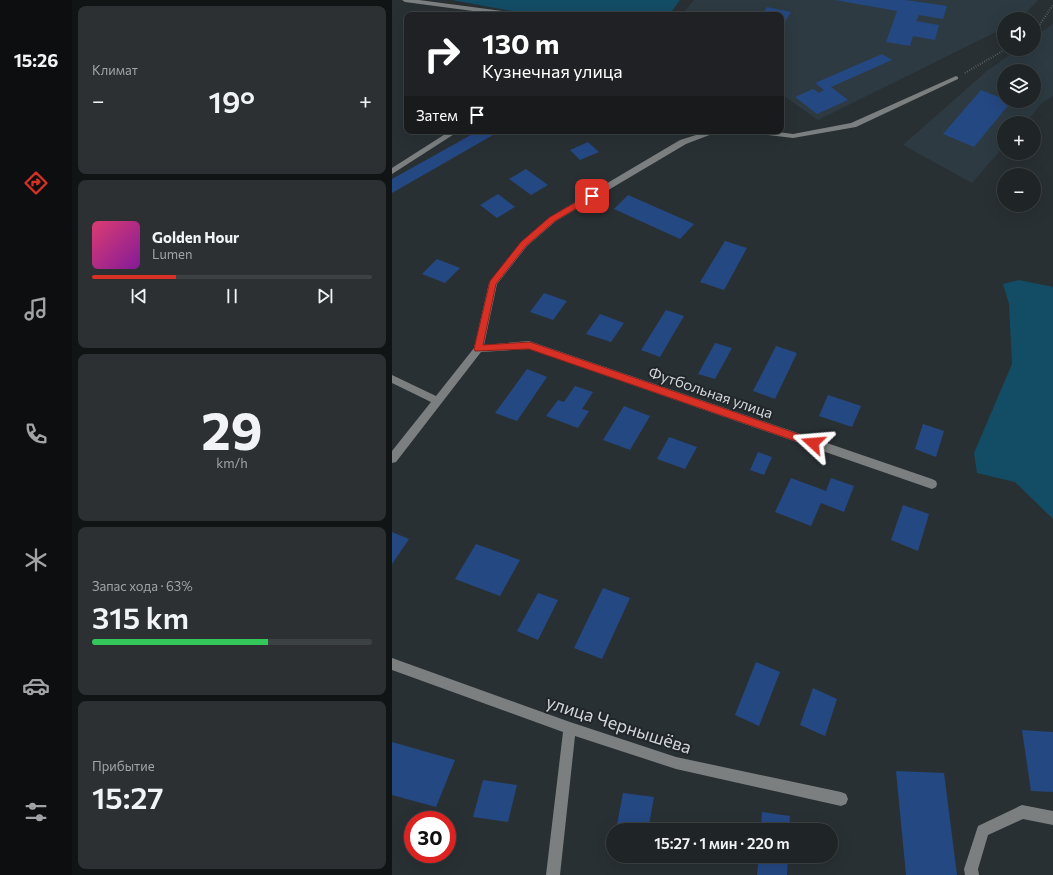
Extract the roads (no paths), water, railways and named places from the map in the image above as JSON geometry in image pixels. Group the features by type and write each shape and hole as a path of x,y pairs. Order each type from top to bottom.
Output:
{"street":[{"path":"405,0 495,12"},
{"path":"776,134 793,136 853,125 956,78"},
{"path":"392,171 450,134"},
{"path":"392,459 478,349 493,283 524,244 553,219 683,142 707,134"},
{"name":"Футбольная улица","path":"478,349 530,345 932,484"},
{"path":"392,379 437,401"},
{"name":"улица Чернышёва","path":"392,664 570,728 676,763 841,799"},
{"path":"553,875 570,728"},
{"path":"972,875 971,869 983,831 1022,812 1053,818"}]}
